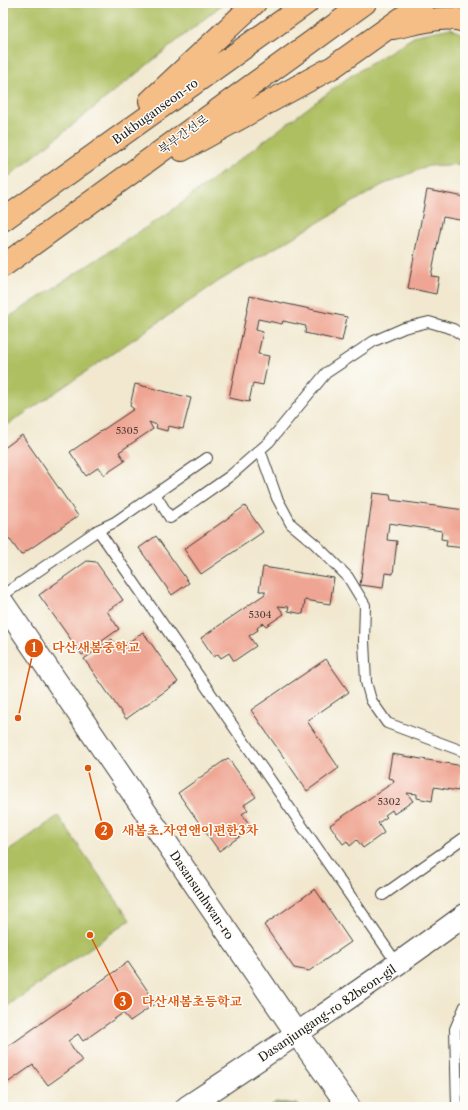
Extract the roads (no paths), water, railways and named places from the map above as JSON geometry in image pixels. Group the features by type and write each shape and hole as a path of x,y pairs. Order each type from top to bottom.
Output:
{"highway":[{"path":"83,163 255,3"},
{"name":"Bukbuganseon-ro","path":"3,220 307,3"},
{"name":"북부간선로","path":"3,266 365,3"},
{"path":"96,198 333,67 423,3"},
{"path":"386,29 433,20 459,19 465,21"}],"street":[{"name":"Dasansunhwan-ro","path":"3,603 297,1034 349,1107"},
{"name":"Dasanjungang-ro 82beon-gil","path":"187,1107 297,1034 398,964 465,915"}],"lane":[{"path":"155,494 170,518 230,476 260,450 269,442 326,373 374,341 404,328 429,322 453,329 465,337"},
{"path":"260,450 277,498 291,524 315,544 348,577 365,605 364,641 366,682 371,700 387,723 465,752"},
{"path":"3,595 98,530 115,522 207,458"},
{"path":"98,530 398,964"},
{"path":"383,895 465,837"},
{"path":"457,1107 455,1029 465,1006"}],"place":[{"name":"다산새봄중학교","path":"18,718"},
{"name":"새봄초.자연앤이편한3차","path":"88,768"},
{"name":"다산새봄초등학교","path":"90,935"}]}
